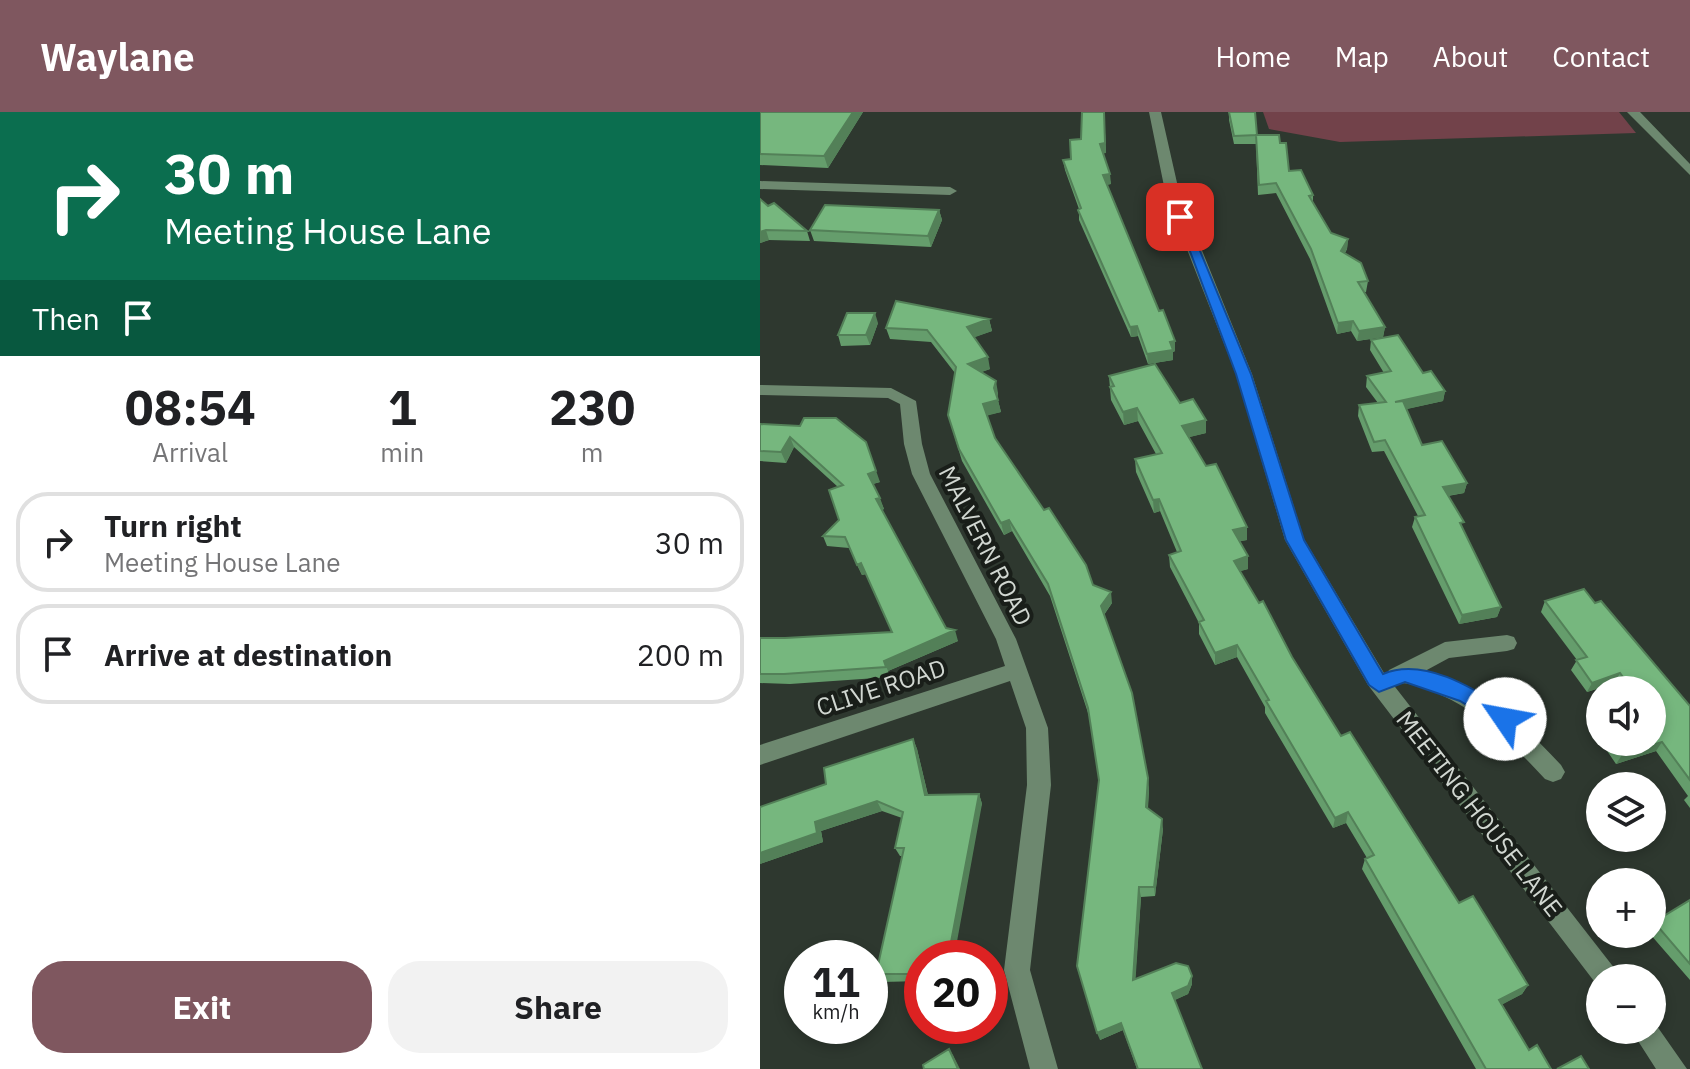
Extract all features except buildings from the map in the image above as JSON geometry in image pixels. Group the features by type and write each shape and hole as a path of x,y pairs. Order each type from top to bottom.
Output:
{"street":[{"name":"MEETING HOUSE LANE","path":"1155,112 1173,196 1244,374 1295,540 1379,684 1595,964"},
{"path":"1633,112 1690,171"},
{"path":"760,187 782,185 950,191"},
{"name":"MALVERN ROAD","path":"760,390 891,393 908,401 913,444 921,474 1018,670"},
{"path":"1379,684 1445,650 1507,643"},
{"path":"1018,670 1030,701 1040,756 1017,970 1044,1069"},
{"name":"CLIVE ROAD","path":"760,755 1018,670"},
{"path":"1404,673 1483,703 1505,719 1553,772"},
{"path":"1655,1044 1673,1069"}],"shaded area":[{"path":"1263,112 1619,112 1636,133 1340,142 1269,129"}],"route":[{"path":"1180,217 1244,374 1295,540 1379,684 1404,673 1467,695 1505,719"}]}
